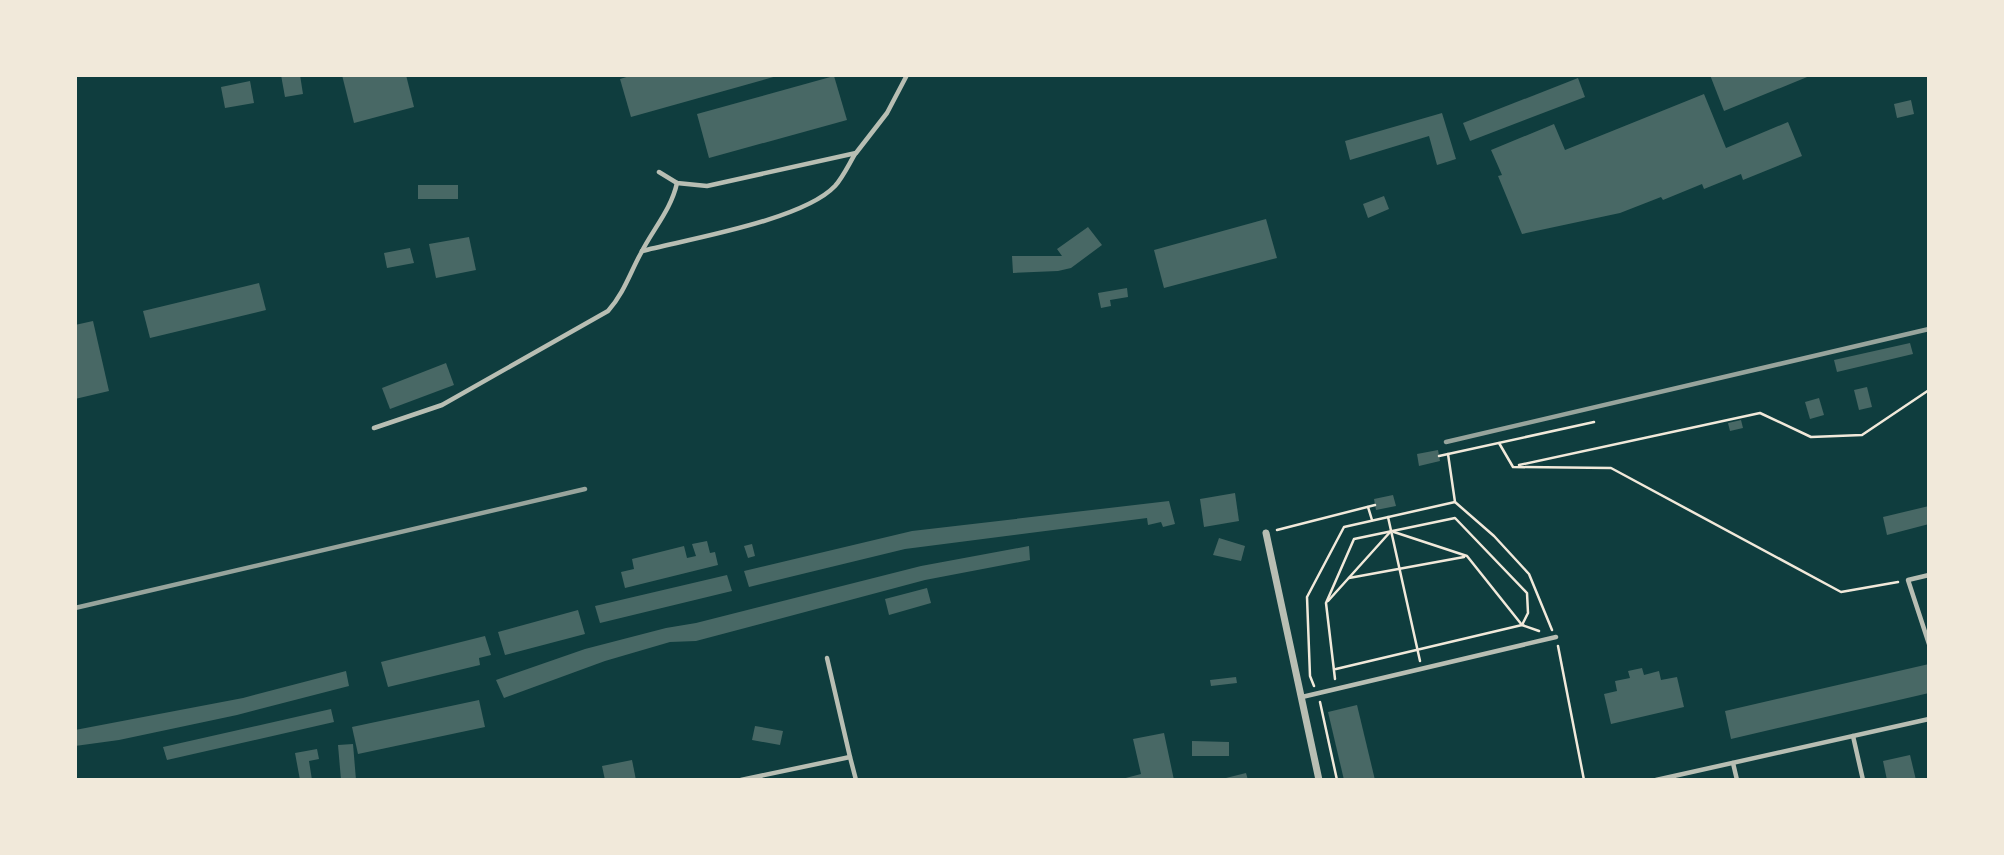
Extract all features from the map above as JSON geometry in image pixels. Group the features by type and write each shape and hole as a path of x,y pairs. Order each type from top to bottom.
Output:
{"street":[{"path":"1266,533 1320,780"}],"lane":[{"path":"642,251 774,219 815,201 835,186 887,113 907,75"},
{"path":"659,172 677,183 707,186 856,153"},
{"path":"374,428 442,405 608,311 621,296 642,251 674,199 677,183"},
{"path":"1929,575 1908,580 1929,645"},
{"path":"1302,697 1556,637"},
{"path":"827,658 856,780"},
{"path":"1656,780 1929,719"},
{"path":"1853,736 1863,780"},
{"path":"741,780 850,757"},
{"path":"1733,763 1737,780"}],"path":[{"path":"1513,467 1760,413 1811,437 1862,435 1929,390"},
{"path":"1439,456 1594,422"},
{"path":"1499,443 1513,467"},
{"path":"1448,454 1455,502 1494,536 1529,573 1556,637 1584,780"},
{"path":"1513,467 1611,468 1841,592 1908,580"},
{"path":"1337,780 1318,694 1310,676 1307,597 1343,527 1455,502"},
{"path":"1266,533 1375,505"},
{"path":"1368,507 1372,520"},
{"path":"1388,517 1421,668"},
{"path":"1335,690 1336,669 1326,603 1354,539 1455,518 1527,593 1528,613 1522,625 1336,669"},
{"path":"1391,531 1468,556 1522,625 1556,637"},
{"path":"1326,603 1391,531"},
{"path":"1349,578 1468,556"}],"building":[{"path":"281,75 300,75 303,94 285,97"},
{"path":"342,75 406,75 414,107 354,123"},
{"path":"633,75 777,76 631,117 620,79"},
{"path":"1710,75 1812,75 1724,111"},
{"path":"834,76 847,120 709,158 697,114"},
{"path":"1578,78 1585,97 1470,141 1463,123"},
{"path":"250,81 254,103 225,108 221,87"},
{"path":"1704,94 1726,148 1788,122 1802,156 1743,180 1741,174 1704,189 1702,184 1620,213 1522,234 1498,176 1502,175 1491,150 1554,124 1565,150"},
{"path":"1911,100 1914,114 1897,118 1894,104"},
{"path":"1442,113 1456,159 1437,165 1429,136 1350,160 1345,141"},
{"path":"418,185 458,185 458,199 418,199"},
{"path":"1384,196 1389,209 1368,218 1363,204"},
{"path":"1266,219 1277,258 1164,288 1154,250"},
{"path":"1088,227 1102,245 1071,268 1013,273 1012,256 1062,256 1057,249"},
{"path":"469,237 476,270 436,278 429,244"},
{"path":"410,248 414,263 387,268 384,253"},
{"path":"259,283 266,310 150,338 143,311"},
{"path":"1127,288 1128,297 1110,300 1111,306 1101,308 1098,293"},
{"path":"93,321 109,391 75,399 75,325"},
{"path":"1910,343 1913,354 1837,372 1834,360"},
{"path":"446,363 454,385 390,409 382,388"},
{"path":"1867,387 1872,407 1859,410 1854,390"},
{"path":"1819,398 1824,415 1810,419 1805,402"},
{"path":"1741,420 1743,428 1730,431 1728,423"},
{"path":"1438,450 1440,461 1419,466 1417,454"},
{"path":"1235,493 1239,521 1204,527 1200,499"},
{"path":"1393,495 1396,506 1376,510 1374,499"},
{"path":"1169,501 1175,524 1163,527 1161,522 1148,525 1147,518 905,549 749,587 744,571 912,531"},
{"path":"1929,506 1929,524 1887,535 1883,517"},
{"path":"1219,538 1245,546 1241,561 1213,555"},
{"path":"707,541 710,553 715,552 718,565 625,588 621,572 634,569 632,559 684,546 687,558 696,556 692,544"},
{"path":"752,544 755,556 748,558 744,546"},
{"path":"1029,546 1030,560 925,580 696,641 670,642 605,661 504,698 496,680 585,649 666,628 696,623 921,566"},
{"path":"727,575 732,591 600,623 595,606"},
{"path":"927,588 931,603 889,615 885,599"},
{"path":"578,610 585,634 505,655 498,632"},
{"path":"485,636 491,655 479,658 480,665 388,687 381,662"},
{"path":"1929,664 1929,693 1731,739 1725,711"},
{"path":"1642,668 1644,675 1659,671 1661,680 1677,677 1684,707 1611,724 1604,694 1617,691 1615,681 1630,678 1628,671"},
{"path":"346,671 349,686 237,715 119,740 75,746 75,730 243,698"},
{"path":"1236,677 1237,683 1211,686 1210,680"},
{"path":"479,700 485,727 358,754 352,727"},
{"path":"1357,705 1375,780 1344,780 1328,712"},
{"path":"331,709 334,722 167,760 163,747"},
{"path":"755,726 783,731 780,745 752,740"},
{"path":"1164,733 1174,780 1118,780 1141,774 1133,739"},
{"path":"1192,741 1229,742 1229,756 1192,756"},
{"path":"353,744 356,780 341,780 338,745"},
{"path":"317,749 319,759 309,761 312,780 300,780 295,753"},
{"path":"1910,755 1916,780 1887,780 1883,761"},
{"path":"632,760 636,780 605,780 602,766"},
{"path":"1246,773 1248,780 1222,780 1222,779"}],"railway":[{"path":"1446,442 1929,329"},
{"path":"75,608 585,489"}]}
